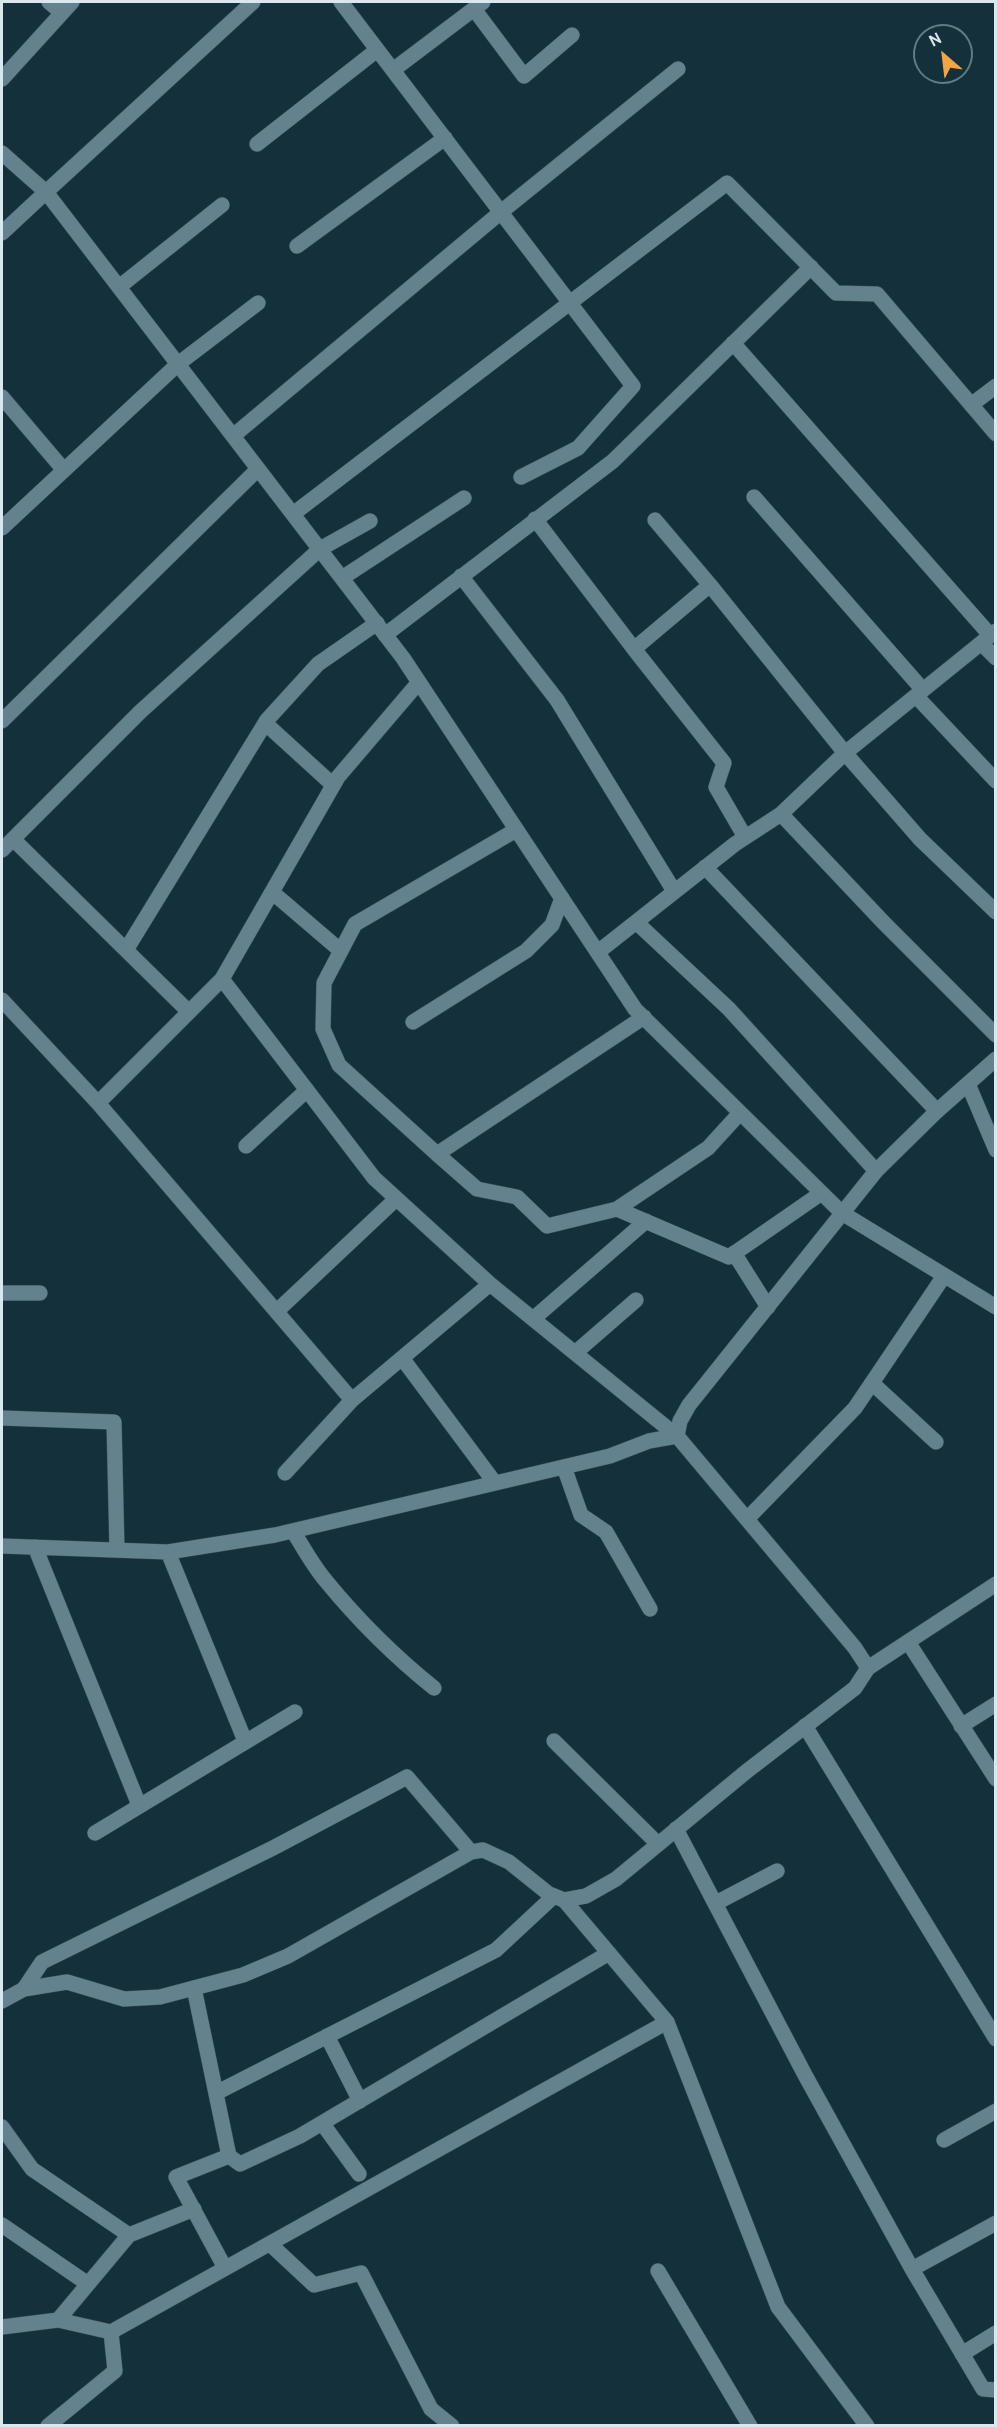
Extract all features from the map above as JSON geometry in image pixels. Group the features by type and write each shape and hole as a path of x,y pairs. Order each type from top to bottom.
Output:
{"street":[{"path":"2,79 67,7 49,2"},
{"path":"341,2 633,386 578,448 521,477"},
{"path":"2,233 244,4"},
{"path":"393,69 478,5 524,76 572,35"},
{"path":"256,144 377,50"},
{"path":"233,436 501,212 678,69"},
{"path":"297,246 445,138"},
{"path":"2,153 45,192 381,629 419,682 635,1009 820,1194 842,1213 996,1307"},
{"path":"293,514 727,183 836,293 877,294 996,434"},
{"path":"118,287 222,205"},
{"path":"126,950 265,723 318,664 381,629 461,576 613,461 811,267"},
{"path":"2,528 178,364 258,303"},
{"path":"733,343 989,636 996,658"},
{"path":"971,405 996,386"},
{"path":"2,397 63,469"},
{"path":"2,721 258,469"},
{"path":"754,497 996,781"},
{"path":"342,578 464,498"},
{"path":"535,519 724,763 716,787 745,837"},
{"path":"655,520 845,753 920,839 996,912"},
{"path":"2,850 140,712 320,549 370,521"},
{"path":"461,576 557,700 674,891"},
{"path":"634,649 710,585"},
{"path":"598,952 705,867 781,814 845,753 989,636"},
{"path":"98,1103 222,979 338,777 419,682"},
{"path":"265,723 333,785"},
{"path":"781,814 996,1035"},
{"path":"516,830 356,924 324,984 323,1029 339,1065 477,1189 517,1197 547,1226 617,1209 708,1148 740,1113"},
{"path":"13,839 189,1012"},
{"path":"705,867 937,1111"},
{"path":"272,892 341,951"},
{"path":"413,1022 526,951 552,925 562,898"},
{"path":"636,922 729,1009 876,1171"},
{"path":"222,979 374,1178 490,1284 677,1436 748,1518 855,1648 868,1668"},
{"path":"2,1000 98,1103 352,1400"},
{"path":"437,1154 644,1017"},
{"path":"677,1436 680,1421 689,1405 876,1171 937,1111 996,1059"},
{"path":"968,1084 996,1150"},
{"path":"246,1146 307,1090"},
{"path":"617,1209 729,1257 820,1194"},
{"path":"277,1311 396,1199"},
{"path":"532,1319 646,1221"},
{"path":"734,1253 768,1307"},
{"path":"748,1518 855,1408 944,1276"},
{"path":"285,1473 352,1400 490,1284"},
{"path":"2,1293 40,1293"},
{"path":"575,1353 636,1300"},
{"path":"402,1358 495,1483"},
{"path":"872,1383 936,1442"},
{"path":"2,1418 114,1422 117,1550"},
{"path":"2,1546 168,1552 293,1531 610,1456 649,1441 677,1436"},
{"path":"564,1467 581,1515 606,1532 650,1609"},
{"path":"293,1531 324,1579 357,1616 393,1655 434,1688"},
{"path":"35,1547 139,1806"},
{"path":"168,1552 245,1742"},
{"path":"216,2093 496,1950 559,1898 586,1896 616,1879 855,1688 868,1668 996,1584"},
{"path":"908,1642 996,1779"},
{"path":"961,1726 996,1704"},
{"path":"95,1833 295,1712"},
{"path":"805,1726 996,2039"},
{"path":"554,1741 658,1844"},
{"path":"24,1989 42,1962 273,1848 406,1777 471,1852"},
{"path":"676,1829 805,2075 912,2269 983,2389 996,2390"},
{"path":"2,2001 24,1989 67,1982 124,1999 160,1997 243,1975 288,1956 471,1852 483,1850 508,1862 549,1894 559,1898 667,2022 778,2307 867,2426"},
{"path":"716,1903 777,1871"},
{"path":"194,1988 229,2156 240,2164 300,2136 609,1953"},
{"path":"2,2327 58,2320 111,2332 667,2022"},
{"path":"327,2036 360,2101"},
{"path":"944,2140 996,2111"},
{"path":"322,2123 358,2174"},
{"path":"2,2127 32,2169 129,2235"},
{"path":"225,2268 177,2177 229,2156"},
{"path":"58,2320 129,2235 194,2209"},
{"path":"912,2269 996,2223"},
{"path":"2,2225 88,2284"},
{"path":"270,2244 314,2285 361,2273 431,2409 452,2426"},
{"path":"658,2271 750,2426"},
{"path":"48,2426 115,2371 111,2332"},
{"path":"962,2354 996,2333"}]}
